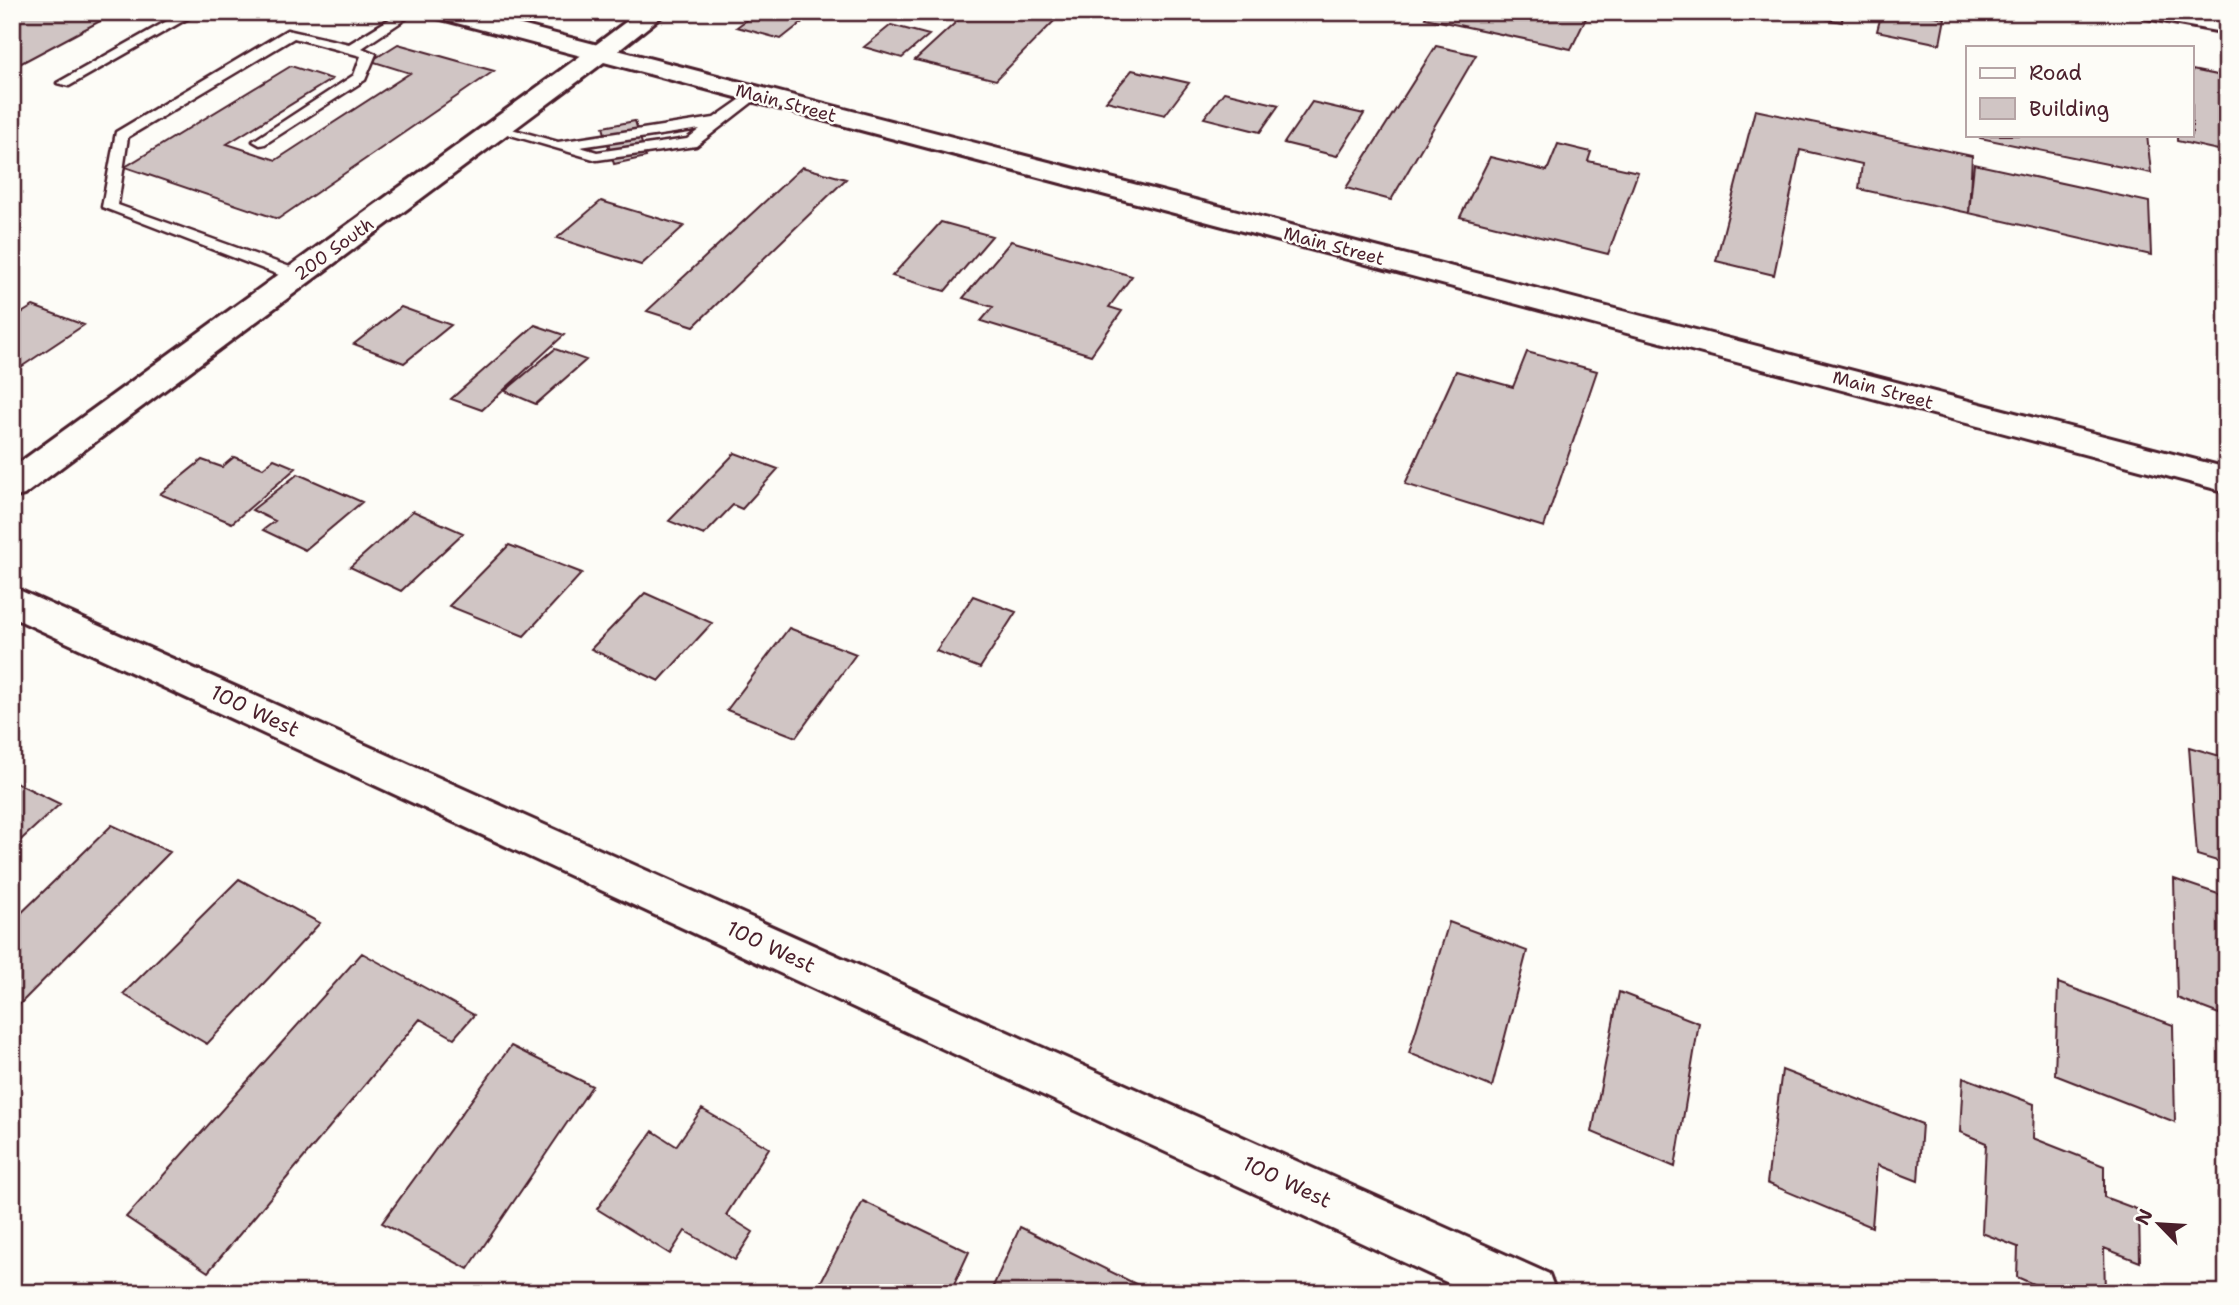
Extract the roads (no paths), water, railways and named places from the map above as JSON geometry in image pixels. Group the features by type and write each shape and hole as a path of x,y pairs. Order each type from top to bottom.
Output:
{"street":[{"name":"Main Street","path":"442,12 2227,480"},
{"name":"200 South","path":"12,486 655,12"},
{"path":"2151,12 2227,26"},
{"name":"100 West","path":"12,601 1530,1293"}],"lane":[{"path":"351,49 410,12"},
{"path":"64,83 195,13"},
{"path":"260,141 360,77 369,54 292,33 121,135 110,207 298,276"},
{"path":"497,129 597,156 691,143 754,94"}]}
